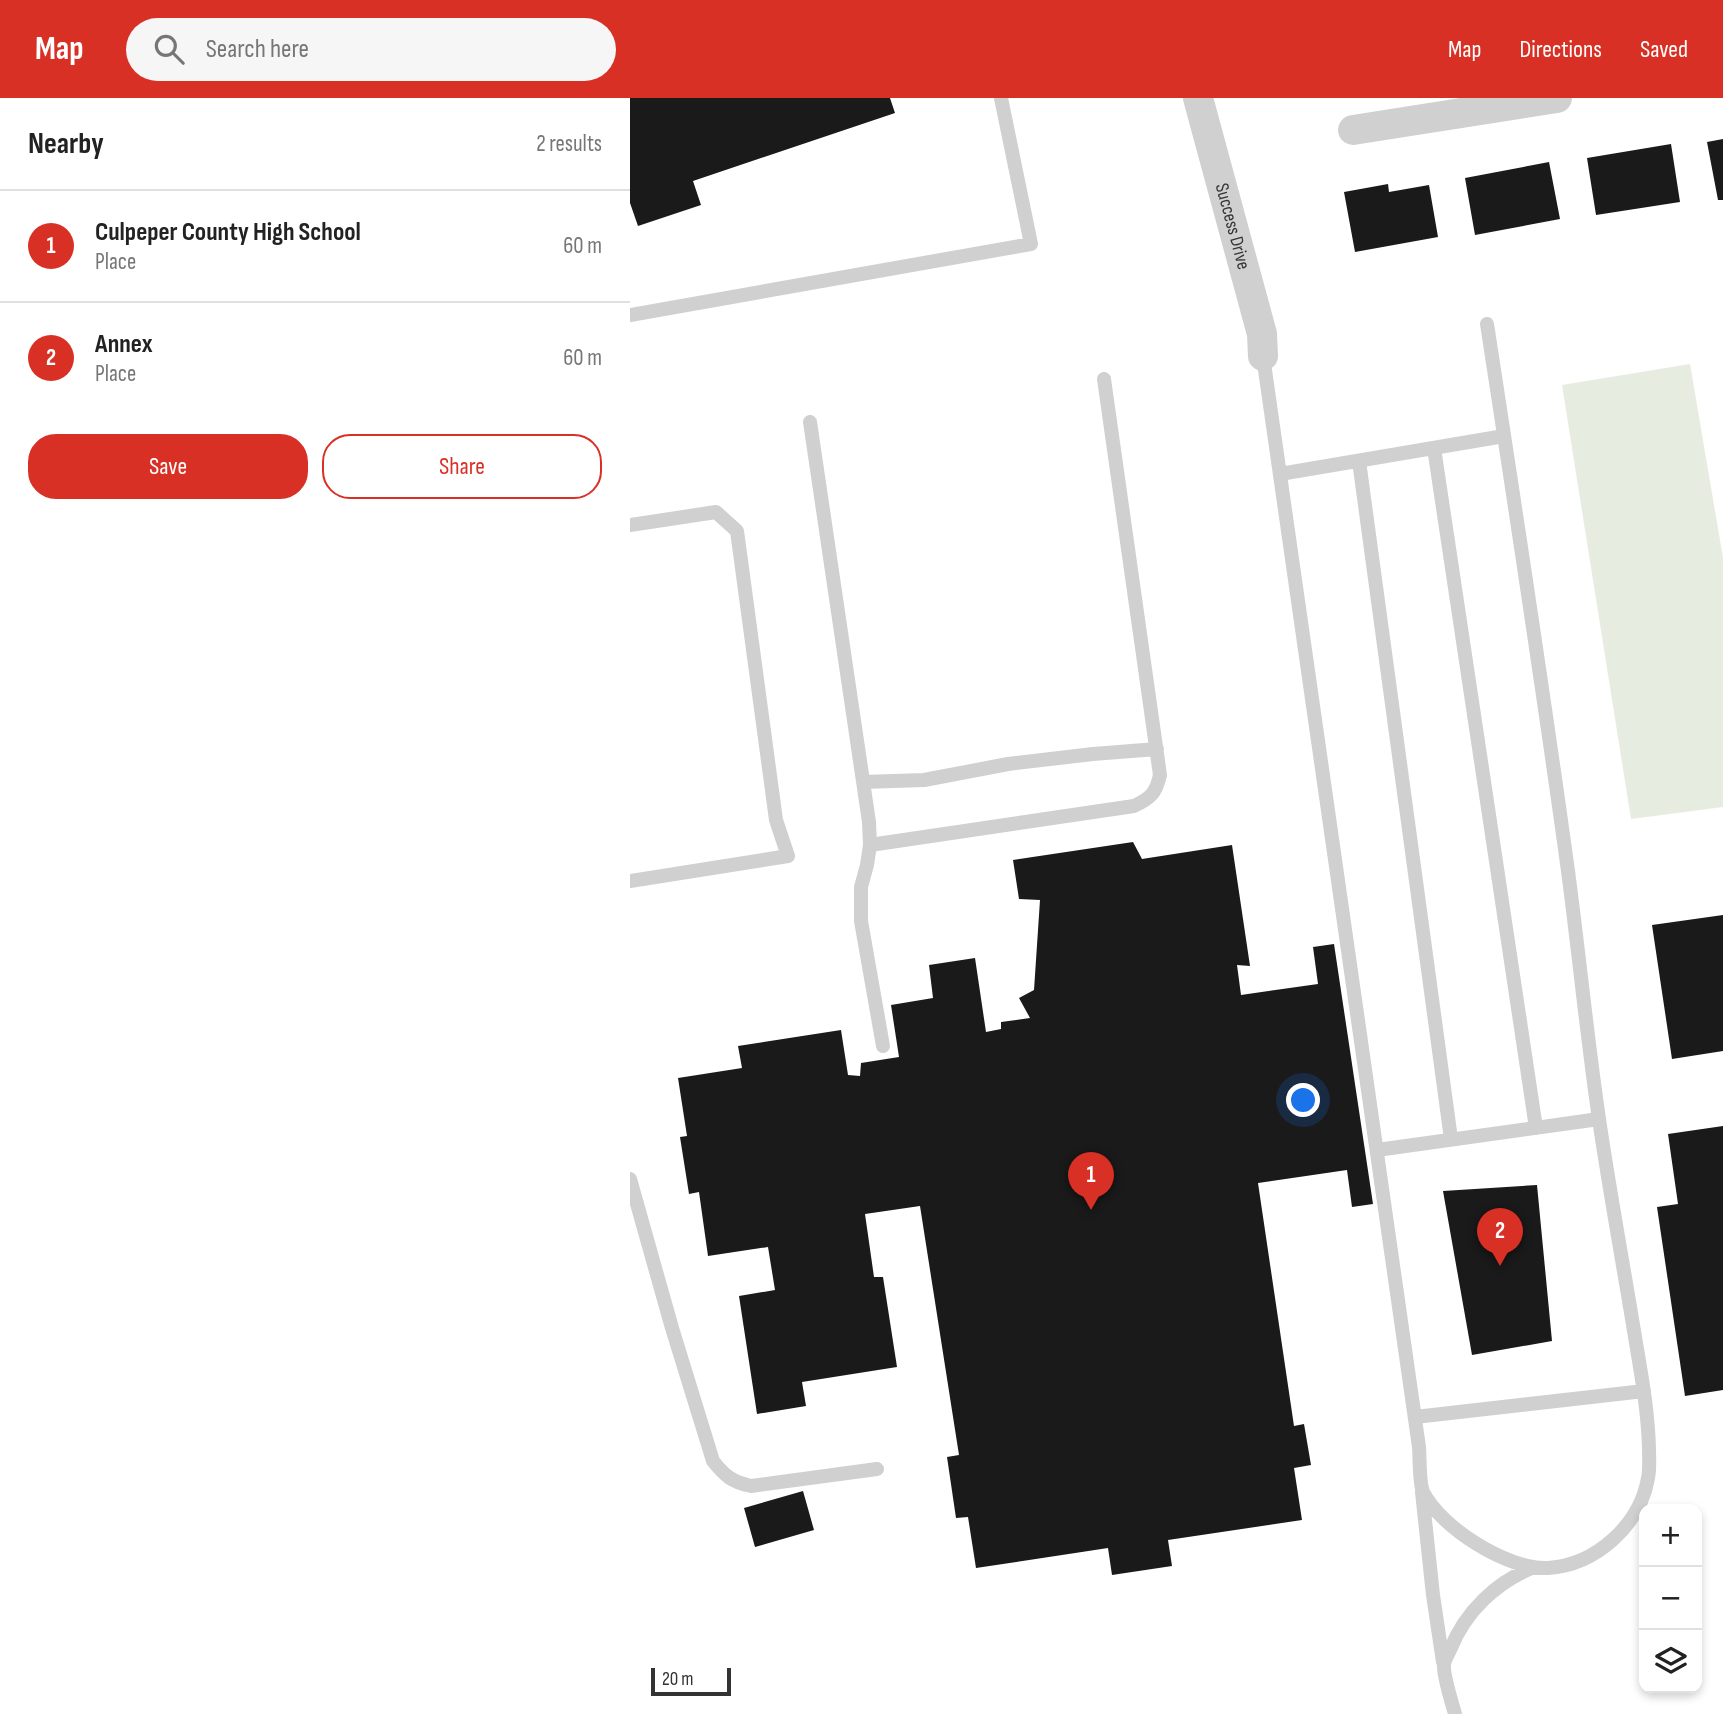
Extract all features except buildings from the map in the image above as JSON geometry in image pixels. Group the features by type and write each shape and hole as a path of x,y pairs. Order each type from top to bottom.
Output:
{"street":[{"name":"Success Drive","path":"1198,98 1262,334 1264,356"},
{"path":"1353,130 1460,105 1557,98"}],"lane":[{"path":"630,315 1031,244 1001,98"},
{"path":"1422,1490 1455,1530 1482,1548 1511,1561 1548,1568 1575,1563 1599,1551 1620,1534 1636,1513 1650,1472 1648,1416 1599,1119 1568,870 1487,324"},
{"path":"1264,356 1415,1417 1433,1595 1455,1714"},
{"path":"870,845 1134,806 1148,800 1157,789 1160,775 1157,749 1104,379"},
{"path":"810,422 869,822 870,845 861,887 861,921 883,1046"},
{"path":"1280,474 1504,436"},
{"path":"1434,448 1536,1128"},
{"path":"1359,461 1451,1139"},
{"path":"630,525 716,512 737,531 776,820 788,856 630,881"},
{"path":"863,782 924,780 1009,764 1157,749"},
{"path":"1377,1150 1599,1119"},
{"path":"630,1179 713,1461 723,1474 738,1483 751,1486 877,1469"},
{"path":"1415,1417 1644,1391"},
{"path":"1444,1665 1455,1636 1473,1610 1495,1588 1534,1567"}],"shaded area":[{"path":"1690,364 1723,558 1723,807 1631,819 1562,385"}],"place":[{"name":"Culpeper County High School","path":"1091,1210"},
{"name":"Annex","path":"1500,1266"}]}
